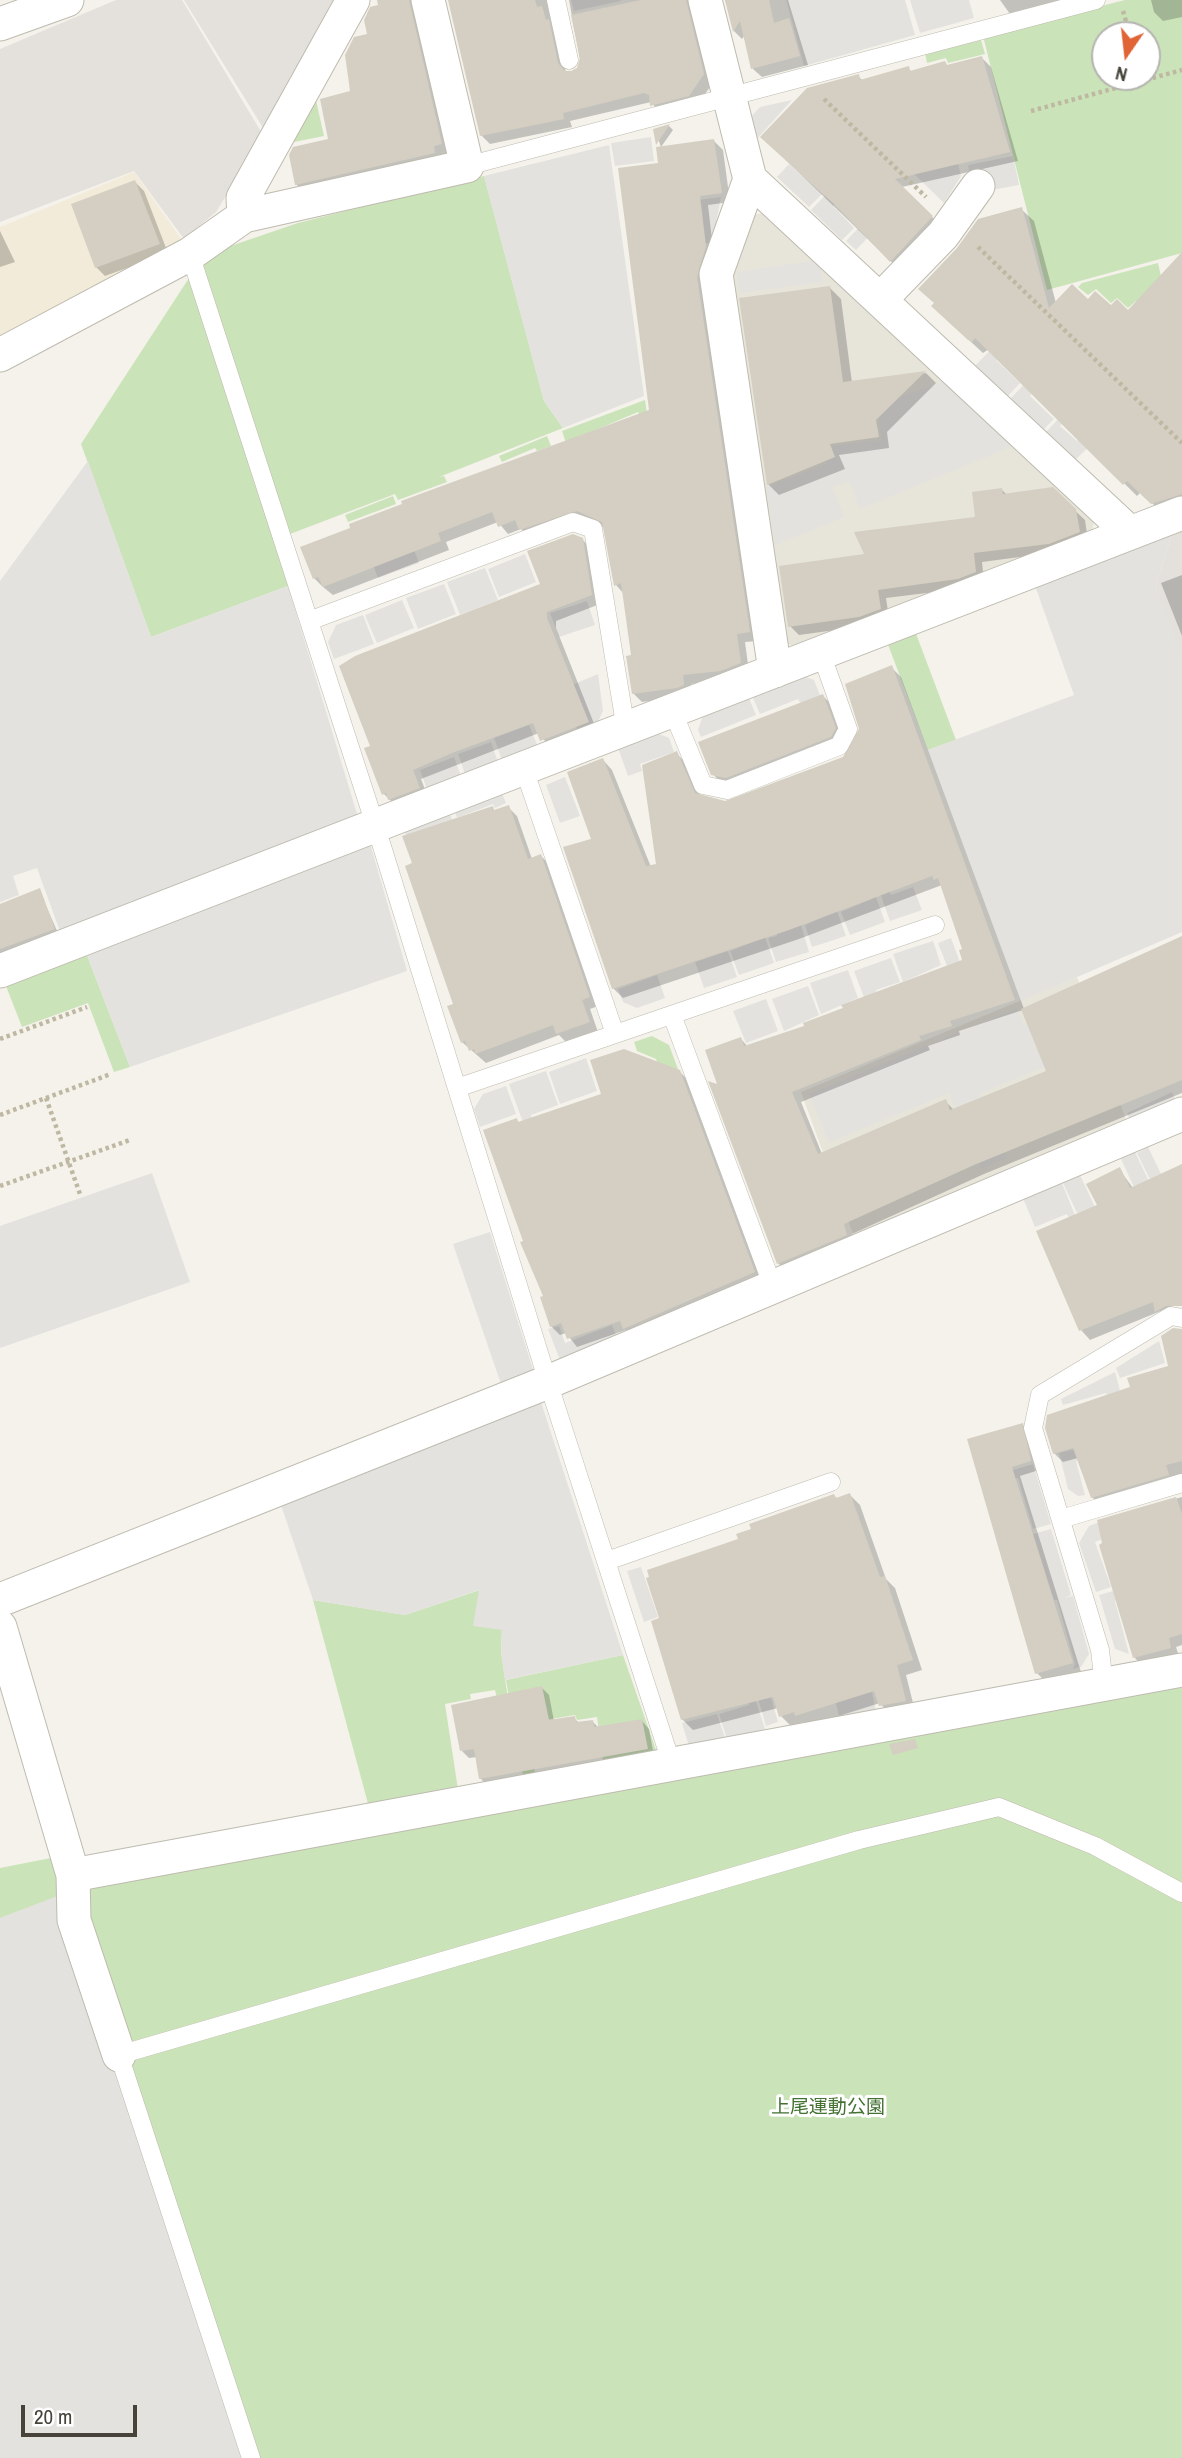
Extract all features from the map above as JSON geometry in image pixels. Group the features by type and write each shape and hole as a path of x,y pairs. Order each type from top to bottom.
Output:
{"street":[{"path":"0,24 67,0"},
{"path":"244,216 243,198 353,0"},
{"path":"0,355 190,254 244,216 467,166 428,0"},
{"path":"705,0 751,178 1129,533"},
{"path":"751,178 716,274 775,671"},
{"path":"880,300 952,222 978,186"},
{"path":"0,971 1182,513"},
{"path":"0,1600 548,1382 1182,1114"},
{"path":"0,1627 73,1875 74,1920 119,2055"},
{"path":"73,1875 1182,1670"}],"lane":[{"path":"556,0 569,60"},
{"path":"467,166 1096,0"},
{"path":"190,254 376,827 548,1382 672,1765"},
{"path":"309,621 573,522 593,529 626,730"},
{"path":"673,712 703,785 727,790 839,746 848,729 821,653"},
{"path":"524,769 615,1034"},
{"path":"457,1088 935,925"},
{"path":"672,1015 774,1287"},
{"path":"1104,1685 1100,1650 1033,1428 1040,1395 1171,1316 1182,1318"},
{"path":"607,1562 831,1482"},
{"path":"1061,1519 1182,1483"},
{"path":"251,2458 119,2055 859,1840 999,1807 1095,1846 1182,1893"}],"path":[{"path":"1120,0 1126,21"},
{"path":"1161,74 1182,70"},
{"path":"808,76 813,89 1182,443"},
{"path":"1031,111 1099,91"},
{"path":"0,1039 87,1007"},
{"path":"0,1115 111,1074"},
{"path":"46,1098 80,1194"},
{"path":"0,1186 130,1139"}],"shaded area":[{"path":"116,0 182,0 263,135 216,212 184,239 134,171 0,222 0,49"},
{"path":"184,0 343,0 265,131"},
{"path":"571,0 621,0 621,1 574,11"},
{"path":"786,0 905,0 915,35 804,66"},
{"path":"910,0 969,0 974,18 920,33"},
{"path":"792,100 755,141 748,120 760,107"},
{"path":"651,137 654,161 615,166 611,143"},
{"path":"609,145 644,396 563,428 544,401 484,176"},
{"path":"1013,156 1019,185 992,190 970,178 968,165"},
{"path":"958,163 961,176 944,203 912,172"},
{"path":"789,164 822,194 809,207 777,177"},
{"path":"134,172 184,243 0,347 0,227"},
{"path":"837,183 846,192 833,206 854,228 842,240 811,210"},
{"path":"721,197 712,243 698,244 666,204"},
{"path":"884,201 894,210 856,250 846,241"},
{"path":"772,211 1095,517 1091,536 800,651 784,641 730,278 749,216"},
{"path":"820,260 823,282 740,293 737,272"},
{"path":"1003,337 1011,344 996,360 1020,383 1007,397 975,366"},
{"path":"1036,372 1045,380 1030,396 1054,419 1043,430 1010,399"},
{"path":"948,380 1015,445 860,509 850,481 832,487 844,517 775,545 766,487 827,464 824,447 882,440 877,405"},
{"path":"1063,414 1067,418 1060,426 1077,441 1079,438 1093,443 1075,460 1045,433"},
{"path":"88,461 151,637 288,586 357,814 352,829 61,934 37,868 13,876 19,895 0,902 0,581"},
{"path":"1182,530 1181,654 1155,590 1172,533"},
{"path":"1172,533 1155,590 1182,654 1182,932 1021,1001 928,750 1074,695 1034,583"},
{"path":"410,539 419,563 378,578 373,565"},
{"path":"525,554 536,582 499,597 488,569"},
{"path":"485,568 498,600 460,615 447,582"},
{"path":"444,584 456,614 418,629 406,598"},
{"path":"402,600 414,628 377,643 365,615"},
{"path":"587,601 595,625 559,637 550,613"},
{"path":"363,615 374,644 334,659 328,642 336,625"},
{"path":"598,674 603,711 597,724 578,732 574,720 572,685"},
{"path":"799,674 814,680 821,698 802,706 798,699 760,714 751,693"},
{"path":"748,696 756,715 701,737 698,730 703,715"},
{"path":"529,725 540,752 504,766 494,738"},
{"path":"659,734 669,738 674,752 640,764 642,771 628,776 618,748"},
{"path":"491,742 499,765 466,777 458,754"},
{"path":"454,757 462,779 428,792 420,770"},
{"path":"565,777 580,816 560,823 546,785"},
{"path":"501,791 506,803 495,808 493,804 457,818 454,809"},
{"path":"449,812 454,824 409,842 404,830"},
{"path":"369,840 407,971 130,1067 85,950"},
{"path":"913,887 922,910 890,921 880,893 889,889 891,895"},
{"path":"876,897 885,922 850,935 841,912"},
{"path":"837,911 846,936 812,947 805,925"},
{"path":"801,925 809,952 776,962 768,938 777,936 777,932"},
{"path":"765,937 774,963 739,975 730,951"},
{"path":"951,938 971,992 959,997 938,943"},
{"path":"933,941 941,965 903,982 893,954"},
{"path":"728,951 737,977 704,988 695,962"},
{"path":"891,958 900,982 876,990 877,995 865,1000 854,971"},
{"path":"848,970 858,998 821,1014 810,983"},
{"path":"657,975 665,998 637,1008 623,1002 618,989"},
{"path":"1077,977 1126,1120 854,1237 801,1092"},
{"path":"808,986 819,1015 784,1031 772,999"},
{"path":"766,999 778,1031 746,1043 733,1011"},
{"path":"1016,1009 1024,1026 1065,1010 1082,1052 980,1093 1007,1158 981,1169 949,1093 829,1142 809,1094"},
{"path":"586,1058 597,1091 560,1104 549,1072"},
{"path":"546,1071 558,1105 531,1115 534,1125 525,1128 509,1084"},
{"path":"506,1086 516,1114 480,1127 474,1109 483,1094"},
{"path":"1172,1092 1176,1101 1131,1122 1127,1113"},
{"path":"1148,1147 1178,1209 1167,1214 1137,1153"},
{"path":"1135,1152 1165,1215 1150,1222 1121,1159"},
{"path":"152,1173 190,1282 0,1348 0,1226"},
{"path":"1080,1175 1117,1254 1100,1262 1063,1183"},
{"path":"1061,1181 1077,1220 1071,1223 1067,1214 1035,1227 1023,1198"},
{"path":"490,1232 534,1373 501,1384 453,1244"},
{"path":"612,1325 617,1338 560,1360 548,1329 559,1326 565,1343"},
{"path":"1159,1341 1165,1363 1120,1378 1116,1368"},
{"path":"1115,1372 1123,1402 1111,1406 1106,1393 1063,1405 1061,1399"},
{"path":"541,1402 623,1655 505,1680 501,1652 502,1630 473,1626 479,1590 405,1615 313,1600 281,1505"},
{"path":"1094,1444 1097,1455 1076,1461 1085,1495 1078,1496 1068,1489 1059,1453"},
{"path":"1033,1464 1051,1524 1033,1529 1018,1478 982,1488 980,1480"},
{"path":"1136,1509 1142,1525 1095,1542 1111,1587 1096,1592 1079,1543 1089,1526"},
{"path":"1051,1529 1071,1595 1064,1598 1073,1596 1089,1654 1081,1667 1073,1669 1075,1664 1057,1600 1054,1600 1033,1534"},
{"path":"641,1567 658,1617 644,1622 627,1571"},
{"path":"1153,1580 1156,1590 1115,1601 1129,1654 1115,1649 1099,1595"},
{"path":"823,1652 863,1694 872,1692 876,1711 840,1720"},
{"path":"763,1670 778,1722 766,1726 751,1674"},
{"path":"755,1698 765,1729 727,1739 719,1714 749,1705 748,1701"},
{"path":"717,1714 725,1738 689,1746 682,1723"},
{"path":"65,1893 244,2458 0,2458 0,1918"}],"green space":[{"path":"1125,0 1182,0 1182,253 1047,290 983,36"},
{"path":"981,40 985,54 948,63 946,58 927,63 925,53"},
{"path":"315,96 324,136 289,143"},
{"path":"484,176 544,401 563,428 439,477 444,476 447,482 398,500 395,494 290,534 203,265 210,253 298,223"},
{"path":"1158,263 1172,325 1167,328 1136,301 1128,308 1117,298 1111,303 1096,289 1088,295 1078,287 1082,283"},
{"path":"189,278 195,282 288,586 151,637 81,444"},
{"path":"645,400 651,442 638,412 579,437 568,449 562,431"},
{"path":"547,436 551,446 537,451 535,448 502,462 499,456"},
{"path":"393,496 396,504 348,522 345,515"},
{"path":"915,631 956,740 928,750 887,642"},
{"path":"85,950 130,1067 114,1072 88,1003 22,1027 4,981"},
{"path":"652,1036 669,1045 682,1080 662,1075 656,1059 637,1051 634,1042"},
{"path":"480,1590 502,1629 501,1652 510,1712 501,1714 495,1690 470,1694 471,1699 445,1704 459,1796 370,1811 313,1600 405,1615"},
{"path":"623,1655 657,1753 603,1761 597,1717 577,1720 575,1715 533,1722 530,1741 535,1773 523,1776 506,1680"},
{"name":"上尾運動公園","path":"1182,1687 1182,2458 0,2458 0,1868 51,1858 100,1884"}],"building":[{"path":"377,0 409,0 442,144 434,146 435,153 295,185 289,155 293,147 328,139 320,99 350,91 345,55 354,37 367,34 364,20 370,7 378,5"},
{"path":"448,0 535,0 537,7 542,6 546,20 549,19 558,63 565,71 571,71 577,68 580,58 571,15 641,0 686,0 704,74 689,96 650,106 649,95 644,93 563,113 564,119 480,136"},
{"path":"725,0 769,0 774,23 789,18 800,56 751,69 740,21 733,32"},
{"path":"982,56 1010,152 895,179 933,216 890,262 836,206 760,137 807,88 859,74 860,80 909,66 910,71 945,61 947,65"},
{"path":"670,124 656,145 653,129"},
{"path":"714,139 722,193 700,196 706,246 697,277 750,632 737,634 741,663 720,671 683,675 684,685 677,688 632,694 626,656 631,655 621,583 614,586 602,522 577,511 519,530 515,520 498,527 492,512 438,533 441,541 323,587 318,577 313,579 300,547 350,528 349,524 402,504 401,501 649,410 618,168 658,163 656,147"},
{"path":"135,180 160,244 95,268 71,204"},
{"path":"1022,207 1049,308 1072,284 1088,299 1095,291 1111,305 1117,299 1128,310 1182,252 1182,494 1151,504 1127,481 1123,485 975,338 972,342 968,340 931,306 934,303 918,289 957,248 978,219"},
{"path":"830,286 843,382 926,371 876,420 879,437 830,444 835,457 767,485 739,298"},
{"path":"1053,487 1076,509 1080,532 1049,544 974,553 976,572 958,579 878,590 881,609 859,617 788,627 779,566 864,554 854,532 975,517 972,492 1002,488 1003,494"},
{"path":"573,534 583,538 592,595 547,612 547,618 589,722 540,741 533,723 452,753 413,770 420,788 388,800 386,793 382,795 364,748 370,746 339,666 355,656 540,584 527,551"},
{"path":"892,665 1015,1000 950,1021 952,1026 919,1036 921,1040 792,1092 818,1154 946,1099 950,1110 1046,1071 1021,1009 1182,936 1182,1080 974,1165 844,1224 847,1235 777,1264 708,1081 717,1084 705,1050 741,1037 744,1046 804,1026 803,1023 843,1008 841,1005 962,960 959,950 962,949 938,878 934,880 932,876 789,930 612,989 563,847 591,839 567,772 603,758 646,866 656,864 642,765 677,751 695,793 725,801 843,757 859,729 845,684"},
{"path":"823,694 836,728 831,737 726,778 711,775 698,742"},
{"path":"509,805 528,859 541,854 590,997 582,1000 590,1022 556,1034 553,1025 475,1054 474,1049 469,1051 465,1041 461,1043 447,1006 453,1004 405,866 412,863 402,836 493,806 494,810"},
{"path":"40,888 55,929 0,949 0,904"},
{"path":"624,1049 680,1070 755,1272 623,1329 620,1321 567,1339 561,1323 550,1327 540,1297 543,1296 520,1242 523,1241 483,1130 517,1118 518,1122 601,1094 590,1060"},
{"path":"1182,1164 1182,1306 1166,1306 1155,1312 1153,1302 1079,1331 1036,1231 1097,1205 1086,1184 1120,1167 1130,1188"},
{"path":"1173,1328 1182,1329 1182,1461 1166,1465 1169,1475 1091,1498 1073,1448 1053,1454 1045,1428 1047,1415 1130,1387 1127,1378 1168,1366 1161,1336"},
{"path":"1023,1423 1031,1461 1012,1467 1073,1663 1035,1674 967,1439"},
{"path":"850,1493 880,1577 885,1576 913,1660 897,1665 906,1701 879,1706 874,1691 795,1716 794,1712 779,1717 773,1697 681,1720 651,1621 659,1618 646,1578 649,1577 647,1570 738,1539 736,1534 751,1529 749,1524 834,1494 836,1498"},
{"path":"1176,1497 1182,1514 1182,1634 1169,1638 1171,1648 1133,1658 1099,1545 1102,1543 1097,1520"},
{"path":"542,1686 549,1720 575,1716 576,1722 593,1720 594,1727 642,1719 648,1749 479,1779 474,1749 460,1751 451,1705"},
{"path":"915,1739 918,1748 893,1755 889,1744"}]}
